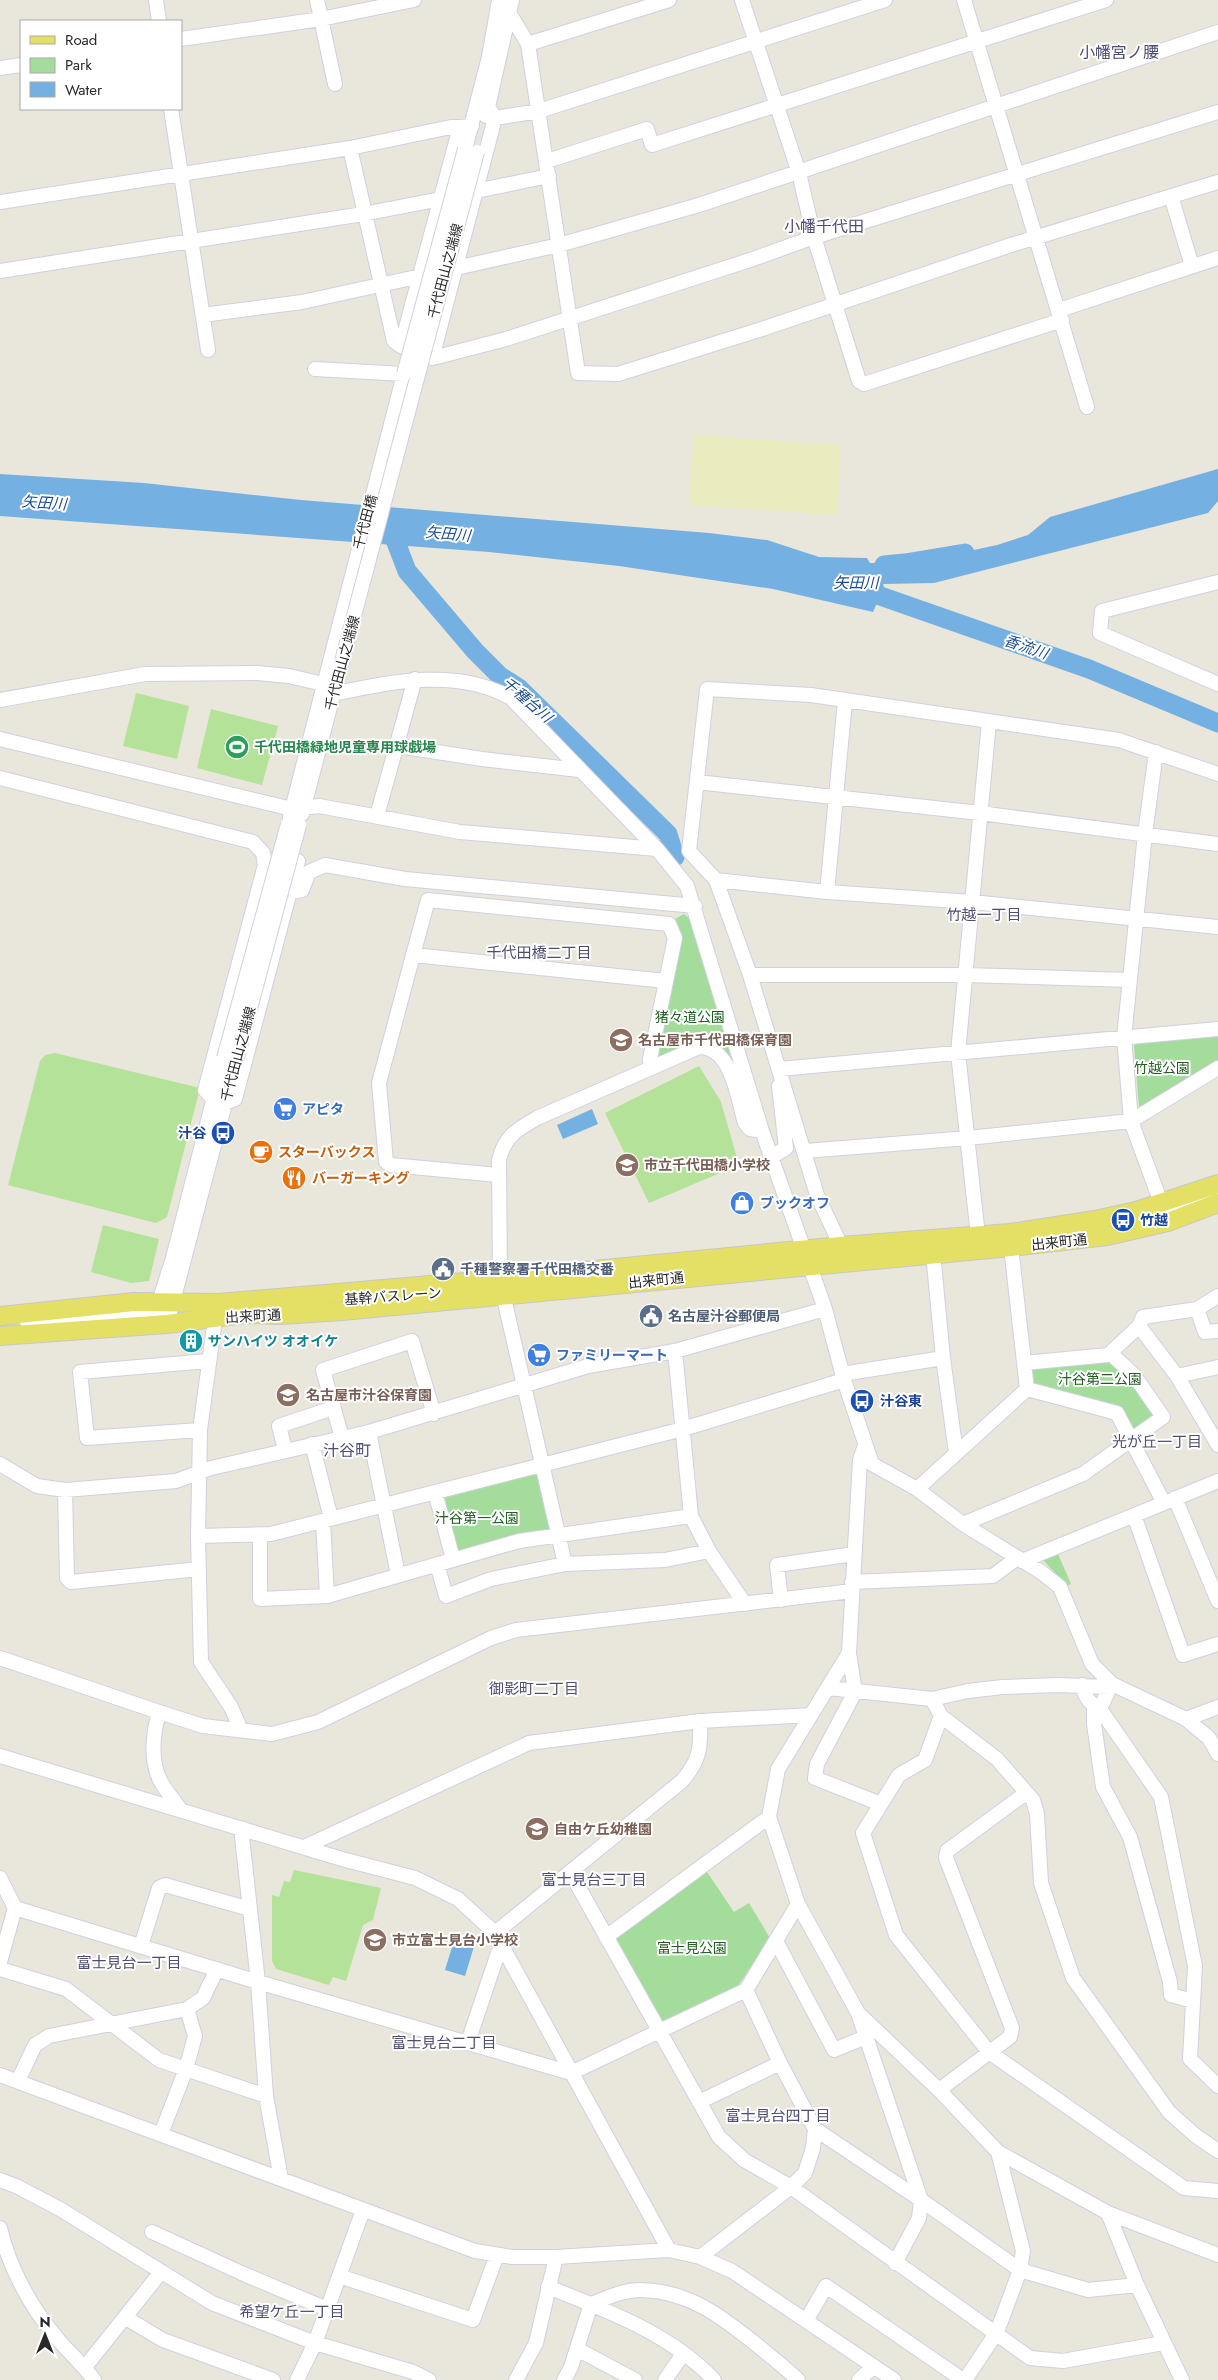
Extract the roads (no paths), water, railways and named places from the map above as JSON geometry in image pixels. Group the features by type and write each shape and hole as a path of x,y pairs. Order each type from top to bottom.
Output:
{"main road":[{"path":"1010,1240 1096,1220 1165,1213 1216,1192"},
{"name":"出来町通","path":"0,1336 163,1312 216,1311 502,1288 807,1258 933,1253 1010,1240 1107,1236 1129,1231 1165,1213"},
{"name":"出来町通","path":"216,1311 281,1315 342,1311 502,1288 543,1291 807,1258 841,1246 978,1236 1010,1240"},
{"name":"出来町通","path":"0,1318 134,1302 163,1312"}],"street":[{"path":"156,0 159,20"},
{"path":"317,0 335,84"},
{"path":"182,39 321,19 414,0"},
{"name":"千代田山之端線","path":"298,808 341,665 471,151 466,126 489,57 500,0"},
{"path":"528,44 669,0"},
{"path":"742,0 800,173 814,237 859,381 864,384 1218,258"},
{"path":"432,358 476,191 492,113 539,111 884,0"},
{"path":"964,0 1087,407"},
{"path":"547,161 648,129 652,145 1106,0"},
{"path":"511,7 528,44 578,373 618,374 1037,238 1218,182"},
{"name":"千代田山之端線","path":"404,374 471,151 492,113 511,7"},
{"path":"456,268 559,245 699,205 800,173 1218,32"},
{"path":"0,68 20,65"},
{"path":"171,110 208,350"},
{"path":"350,148 363,214 394,341 432,358 506,339 753,259 814,237 1218,112"},
{"path":"0,202 350,148 452,127 466,126 441,199 402,346"},
{"path":"476,191 549,176"},
{"path":"1171,196 1192,266"},
{"path":"0,271 363,214 441,199"},
{"path":"202,315 302,302 421,276"},
{"path":"315,369 404,374"},
{"name":"千代田橋","path":"324,677 404,374"},
{"path":"1218,582 1102,612 1100,633 1218,684"},
{"path":"0,700 145,674 257,673 324,677 333,694 415,679 471,682 498,690 511,698 657,849 687,886 758,1130 772,1156 825,1309 843,1377 872,1464 917,1489 963,1524 1041,1572 1060,1587 1092,1664 1111,1685 1186,1719 1209,1738 1218,1754"},
{"name":"千代田山之端線","path":"163,1312 294,825 324,677"},
{"path":"377,816 398,746 415,679"},
{"path":"841,1246 817,1195 750,975 716,880 689,851 707,689 811,695 1119,740 1218,774"},
{"path":"827,892 845,701"},
{"path":"978,1236 958,1052 989,722"},
{"path":"0,739 298,808 319,806 460,832 657,849"},
{"path":"398,746 482,759 579,770"},
{"path":"1156,752 1145,834 1124,1037 1131,1122 1165,1213"},
{"path":"0,778 253,842 263,853 265,865 205,1090 219,1101 235,1099 298,861 263,853"},
{"path":"697,782 980,813 1218,844"},
{"path":"291,892 302,890 309,872 325,865 405,879 694,906"},
{"path":"716,880 827,892 972,902 1218,927"},
{"path":"498,1176 391,1165 386,1162 379,1084 428,900 669,924 675,938 650,1060 651,1068"},
{"path":"413,955 666,981"},
{"path":"750,975 965,975 1129,980"},
{"path":"779,1069 1218,1029"},
{"path":"565,1564 541,1466 502,1288 498,1176 503,1146 515,1130 537,1118 699,1047 709,1047 716,1050 724,1058 745,1123 758,1130"},
{"path":"805,1151 1131,1122 1218,1068"},
{"path":"772,1156 786,1148 778,1086 784,1084"},
{"path":"1010,1240 1027,1389"},
{"path":"933,1253 943,1358 956,1453"},
{"path":"1024,1364 1110,1353 1139,1326 1142,1317 1198,1309 1218,1296"},
{"path":"0,1464 37,1486 66,1490 176,1481 211,1468 369,1432 434,1414 588,1366 675,1351 825,1309"},
{"path":"1198,1309 1205,1332 1218,1331"},
{"path":"216,1311 200,1430 198,1474 201,1662 231,1707 241,1730"},
{"path":"1139,1326 1177,1376 1214,1430 1218,1445"},
{"path":"342,1438 322,1370 412,1342 434,1414"},
{"path":"675,1351 691,1516 709,1551 745,1604"},
{"path":"963,1524 1083,1474 1163,1417 1134,1375 1110,1353"},
{"path":"198,1536 260,1535 327,1520 683,1429 843,1377 943,1358"},
{"path":"200,1430 87,1438 80,1372 208,1361"},
{"path":"1177,1376 1218,1367"},
{"path":"1027,1389 1117,1413 1130,1441 1169,1501 1218,1601"},
{"path":"917,1489 1027,1389"},
{"path":"285,1450 279,1426 333,1408"},
{"path":"369,1432 398,1575"},
{"path":"312,1444 327,1520 327,1596"},
{"path":"865,1445 860,1460 852,1587 850,1653 854,1692 817,1764 814,1778 881,1804"},
{"path":"0,1658 203,1726 272,1734 318,1722 504,1633 546,1626 781,1600 852,1587 993,1576 1020,1560 1218,1481"},
{"path":"66,1490 67,1578 71,1582 199,1569"},
{"path":"436,1492 452,1559"},
{"path":"260,1535 260,1598 327,1596 519,1541 691,1516"},
{"path":"1134,1516 1183,1655 1218,1644"},
{"path":"437,1564 446,1596 491,1578 565,1564 665,1560 709,1551"},
{"path":"781,1600 777,1565 854,1554"},
{"path":"850,1653 778,1769 768,1817 798,1904 858,2013 921,2200 919,2218 895,2263"},
{"path":"828,1688 932,1699 968,1690 1003,1687 1111,1685"},
{"path":"1111,1685 1097,1708 1094,1724 1103,1787 1130,1837 1170,1982 1171,1995 1193,2002"},
{"path":"1083,1686 1083,1692 1097,1708 1161,1797 1195,1966 1190,2059 1218,2086"},
{"path":"932,1699 941,1716 997,1759 1033,1800 1037,1814 1041,1883 1073,1978 1169,2112 1196,2136 1218,2151"},
{"path":"1186,1719 1218,1707"},
{"path":"159,1712 154,1741 155,1766 160,1780 180,1809"},
{"path":"304,1847 529,1743 700,1721 811,1715"},
{"path":"941,1716 924,1760 899,1776 863,1833 896,1935 989,2052 1184,2188 1218,2191"},
{"path":"495,1933 682,1781 695,1766 701,1742 700,1721"},
{"path":"0,1756 304,1847 415,1878 458,1898 495,1933 528,1990 571,2073 669,2250"},
{"path":"939,2090 1010,2037 1012,2028 946,1858 947,1851 1026,1793"},
{"path":"606,1937 768,1817"},
{"path":"241,1828 258,1982 266,2096 281,2179"},
{"path":"570,1872 719,2137 744,2160 791,2187 895,2263 997,2332 1030,2358 1063,2361 1163,2344"},
{"path":"0,1878 16,1908 0,1962"},
{"path":"141,1946 159,1888 165,1885 250,1910"},
{"path":"16,1908 258,1982 571,2073 746,1990 798,1904"},
{"path":"776,1941 834,2050 866,2037"},
{"path":"468,2042 498,1952 503,1948"},
{"path":"0,1969 66,1989 158,2060 266,2096"},
{"path":"18,2081 35,2045 49,2036 187,2009 203,1998 217,1969"},
{"path":"746,1990 780,2063 815,2129 921,2200 1020,2270 1088,2290 1137,2285"},
{"path":"161,2134 186,2069 195,2036 187,2009"},
{"path":"858,2013 939,2090 998,2152 1108,2213 1218,2255"},
{"path":"699,2102 780,2063"},
{"path":"0,2075 466,2248 497,2255 556,2257 669,2250 700,2257 732,2271 894,2380"},
{"path":"700,2257 791,2187 805,2173 813,2148 815,2129"},
{"path":"806,2321 826,2286 964,2380 997,2332 1020,2270 1022,2251 998,2152"},
{"path":"0,2180 16,2186 60,2209 212,2303 315,2343 413,2372 429,2380"},
{"path":"297,2380 315,2343 363,2210"},
{"path":"1108,2213 1163,2344 1182,2380"},
{"path":"0,2228 13,2266 30,2301 56,2337 85,2366 94,2380"},
{"path":"152,2232 327,2309"},
{"path":"339,2276 473,2320 497,2255"},
{"path":"516,2380 536,2343 556,2257"},
{"path":"85,2366 126,2318 161,2272"},
{"path":"548,2287 638,2326 683,2354 714,2380"},
{"path":"591,2304 614,2295 640,2290 671,2292 706,2307 734,2327 798,2380"},
{"path":"564,2380 577,2348 591,2304"},
{"path":"126,2318 163,2340 273,2380"},
{"path":"577,2348 630,2379"},
{"path":"665,2380 683,2354"},
{"path":"859,2380 873,2366"}],"water":[{"name":"矢田川","path":"1218,469 1218,501 1208,513 934,583 883,584 884,587 873,612 773,589 619,566 489,552 0,516 0,474 144,483 301,500 709,533 767,540 819,557 867,558 870,563 914,563 997,545 1028,535 1050,517"},
{"path":"592,1109 598,1124 563,1139 557,1125"},
{"path":"456,1934 476,1940 465,1976 445,1970"}],"waterway":[{"name":"千種台川","path":"392,532 407,571 475,651 500,676 519,688 668,834 675,857"},
{"name":"矢田川","path":"884,565 965,553"},
{"name":"香流川","path":"858,584 866,591 1089,669 1218,723"}],"place":[{"name":"千代田橋緑地児童専用球戯場","path":"237,747"},
{"name":"名古屋市千代田橋保育園","path":"621,1040"},
{"name":"アピタ","path":"285,1109"},
{"name":"汁谷","path":"223,1133"},
{"name":"スターバックス","path":"261,1152"},
{"name":"市立千代田橋小学校","path":"627,1165"},
{"name":"バーガーキング","path":"294,1178"},
{"name":"ブックオフ","path":"742,1203"},
{"name":"竹越","path":"1123,1220"},
{"name":"千種警察署千代田橋交番","path":"443,1269"},
{"name":"名古屋汁谷郵便局","path":"651,1316"},
{"name":"サンハイツ オオイケ","path":"191,1341"},
{"name":"ファミリーマート","path":"539,1355"},
{"name":"名古屋市汁谷保育園","path":"288,1395"},
{"name":"汁谷東","path":"862,1401"},
{"name":"自由ケ丘幼稚園","path":"537,1829"},
{"name":"市立富士見台小学校","path":"375,1940"}],"district":[{"name":"小幡宮ノ腰","path":"1119,52"},
{"name":"小幡千代田","path":"824,226"},
{"name":"竹越一丁目","path":"984,915"},
{"name":"千代田橋二丁目","path":"539,953"},
{"name":"光が丘一丁目","path":"1157,1442"},
{"name":"汁谷町","path":"347,1450"},
{"name":"御影町二丁目","path":"534,1689"},
{"name":"富士見台三丁目","path":"594,1880"},
{"name":"富士見台一丁目","path":"129,1963"},
{"name":"富士見台二丁目","path":"444,2043"},
{"name":"富士見台四丁目","path":"778,2116"},
{"name":"希望ケ丘一丁目","path":"292,2312"}],"park label":[{"name":"猪々道公園","path":"690,1017"},
{"name":"竹越公園","path":"1162,1068"},
{"name":"汁谷第二公園","path":"1100,1379"},
{"name":"汁谷第一公園","path":"477,1518"},
{"name":"富士見公園","path":"692,1948"}]}
